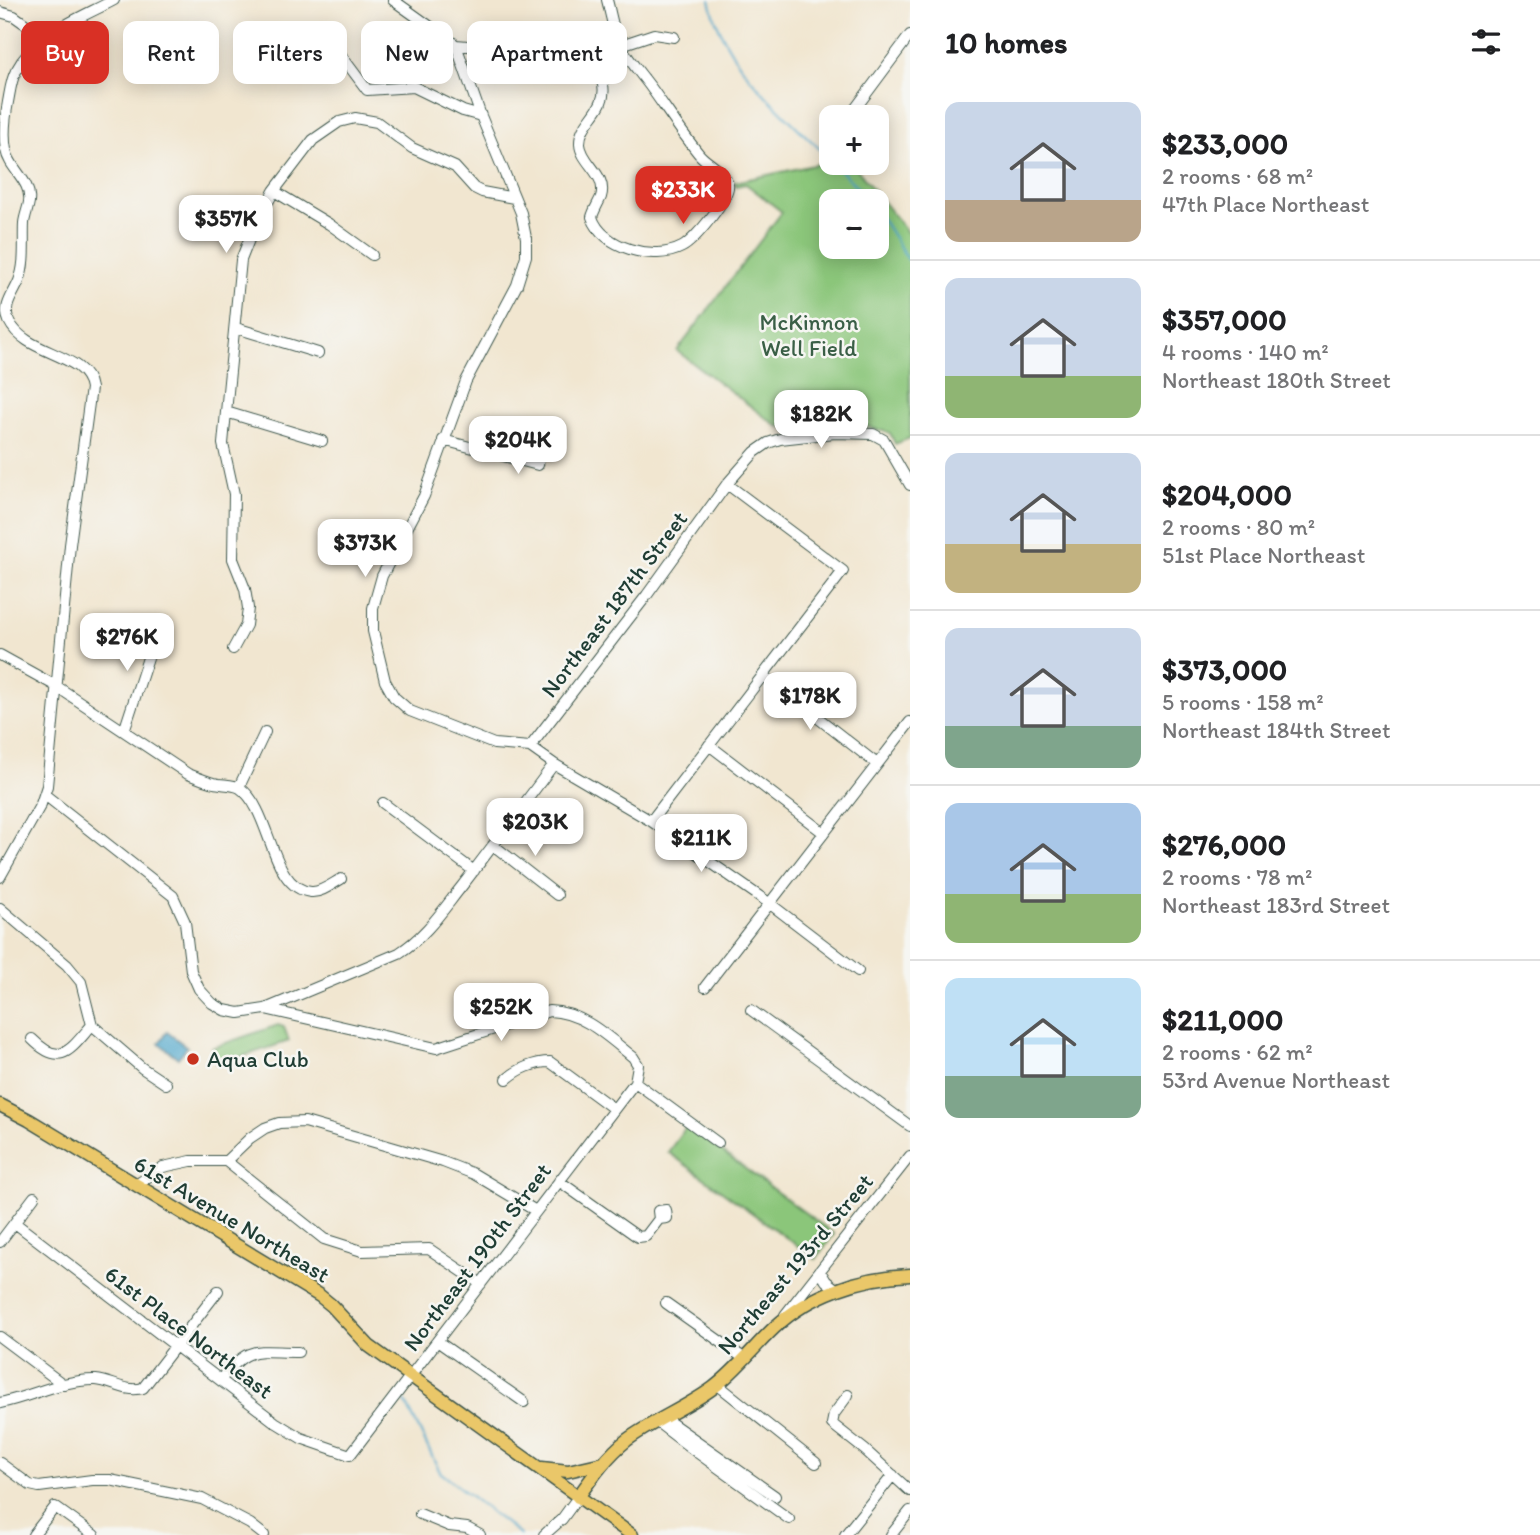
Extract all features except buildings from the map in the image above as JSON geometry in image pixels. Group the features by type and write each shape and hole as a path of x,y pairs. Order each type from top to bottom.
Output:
{"main road":[{"name":"61st Avenue Northeast","path":"0,1105 320,1296 369,1346 632,1535"},
{"path":"775,1327 801,1308 837,1290 874,1279 910,1275"},
{"name":"Northeast 193rd Street","path":"578,1497 603,1463 625,1442 718,1385 775,1327"},
{"path":"537,1467 568,1471 603,1463"}],"street":[{"path":"76,21 114,0"},
{"path":"393,0 456,45 467,46"},
{"path":"607,0 613,21"},
{"path":"0,12 21,21"},
{"path":"627,42 654,34 674,37"},
{"path":"858,105 910,35"},
{"path":"456,45 514,198 526,238 526,256 511,295 466,381 421,503 382,576 373,608 373,631 385,681 394,697 410,711 494,744 530,747 651,821 769,903 858,971"},
{"path":"602,84 600,108 582,133 580,143 583,154 600,179 602,187 601,197 592,217 596,228 620,246 636,252 672,251 681,248 689,243 722,202 727,194 728,184 723,176 700,156 627,54"},
{"path":"0,877 45,795 78,482 91,388 90,379 80,367 28,343 18,335 7,313 8,302 19,280 23,257 24,219 30,198 26,183 6,152 4,131 3,112 14,73 21,62"},
{"path":"347,63 367,90 414,87 463,111 481,116"},
{"path":"233,649 246,625 248,608 245,589 233,559 234,494 223,444 241,260 251,232 274,191 313,140 340,122 355,118 377,122 412,149 455,167 474,188 514,198"},
{"path":"274,191 329,224 372,255"},
{"path":"236,327 318,353"},
{"path":"226,412 322,441"},
{"path":"443,440 538,466 546,425"},
{"name":"Northeast 187th Street","path":"530,747 727,484 755,452 768,443 780,439 853,432 873,433 884,440 910,485"},
{"path":"651,821 843,571 727,484"},
{"path":"124,731 159,624"},
{"path":"0,654 56,686 188,774 211,783 239,787 257,806 284,875 296,886 311,892 324,889 341,879"},
{"path":"762,675 877,764"},
{"path":"705,987 910,722"},
{"path":"239,787 265,732"},
{"path":"709,745 824,833"},
{"path":"45,795 173,896 183,914 191,971 202,994 224,1010 239,1013 265,1009 399,953 414,943 474,871 554,764"},
{"path":"383,803 474,871"},
{"path":"493,845 557,895"},
{"path":"0,908 67,965 81,982 92,1025 142,1068 166,1084"},
{"path":"265,1009 436,1048 549,1011 562,1012 588,1022 634,1057 638,1065 635,1082 718,1143"},
{"path":"751,1010 910,1126"},
{"path":"32,1039 44,1051 62,1053 71,1050 92,1025"},
{"path":"508,1079 516,1071 550,1062 614,1109"},
{"name":"Northeast 190th Street","path":"350,1455 635,1082"},
{"path":"226,1161 265,1128 279,1123 305,1122 443,1162 474,1174 536,1212"},
{"name":"Northeast 193rd Street","path":"775,1327 910,1156"},
{"path":"136,1185 149,1174 178,1163 226,1161 324,1239 362,1251 429,1248 481,1284"},
{"path":"559,1181 638,1237 646,1236 659,1219"},
{"path":"0,1242 34,1198"},
{"name":"61st Place Northeast","path":"15,1223 289,1432 350,1455"},
{"path":"820,1270 837,1290"},
{"path":"0,1403 64,1385 96,1380 129,1390 143,1388 218,1291"},
{"path":"666,1303 745,1359"},
{"path":"0,1337 64,1385"},
{"path":"437,1342 524,1402"},
{"path":"221,1379 243,1354 298,1352"},
{"path":"718,1385 817,1463"},
{"path":"848,1395 834,1414 832,1424 906,1487 910,1473"},
{"path":"660,1420 775,1496"},
{"path":"660,1420 695,1451 789,1518"},
{"path":"0,1463 30,1485 39,1487 110,1480 202,1499 250,1524 264,1535"},
{"path":"845,1535 893,1475"},
{"path":"544,1535 562,1519 578,1497"},
{"path":"33,1535 55,1507 94,1535"},
{"path":"891,1535 910,1511"},
{"path":"420,1514 449,1526 467,1528 480,1535"}],"green space":[{"name":"McKinnon Well Field","path":"819,163 819,175 862,175 873,189 819,189 819,259 889,259 889,210 910,236 910,438 895,444 890,433 861,425 799,429 777,426 677,351 782,212 746,184 736,186 735,182"},
{"path":"278,1025 284,1027 289,1041 217,1065 211,1048"},
{"path":"687,1126 834,1234 816,1259 668,1152"}],"water":[{"path":"167,1032 187,1047 178,1058 159,1043"}],"waterway":[{"path":"710,0 717,24 742,68 776,107 819,148"},
{"path":"845,175 859,189"},
{"path":"889,230 910,263"},
{"path":"405,1401 440,1472 520,1535"}],"place":[{"name":"Aqua Club","path":"193,1059"}]}
